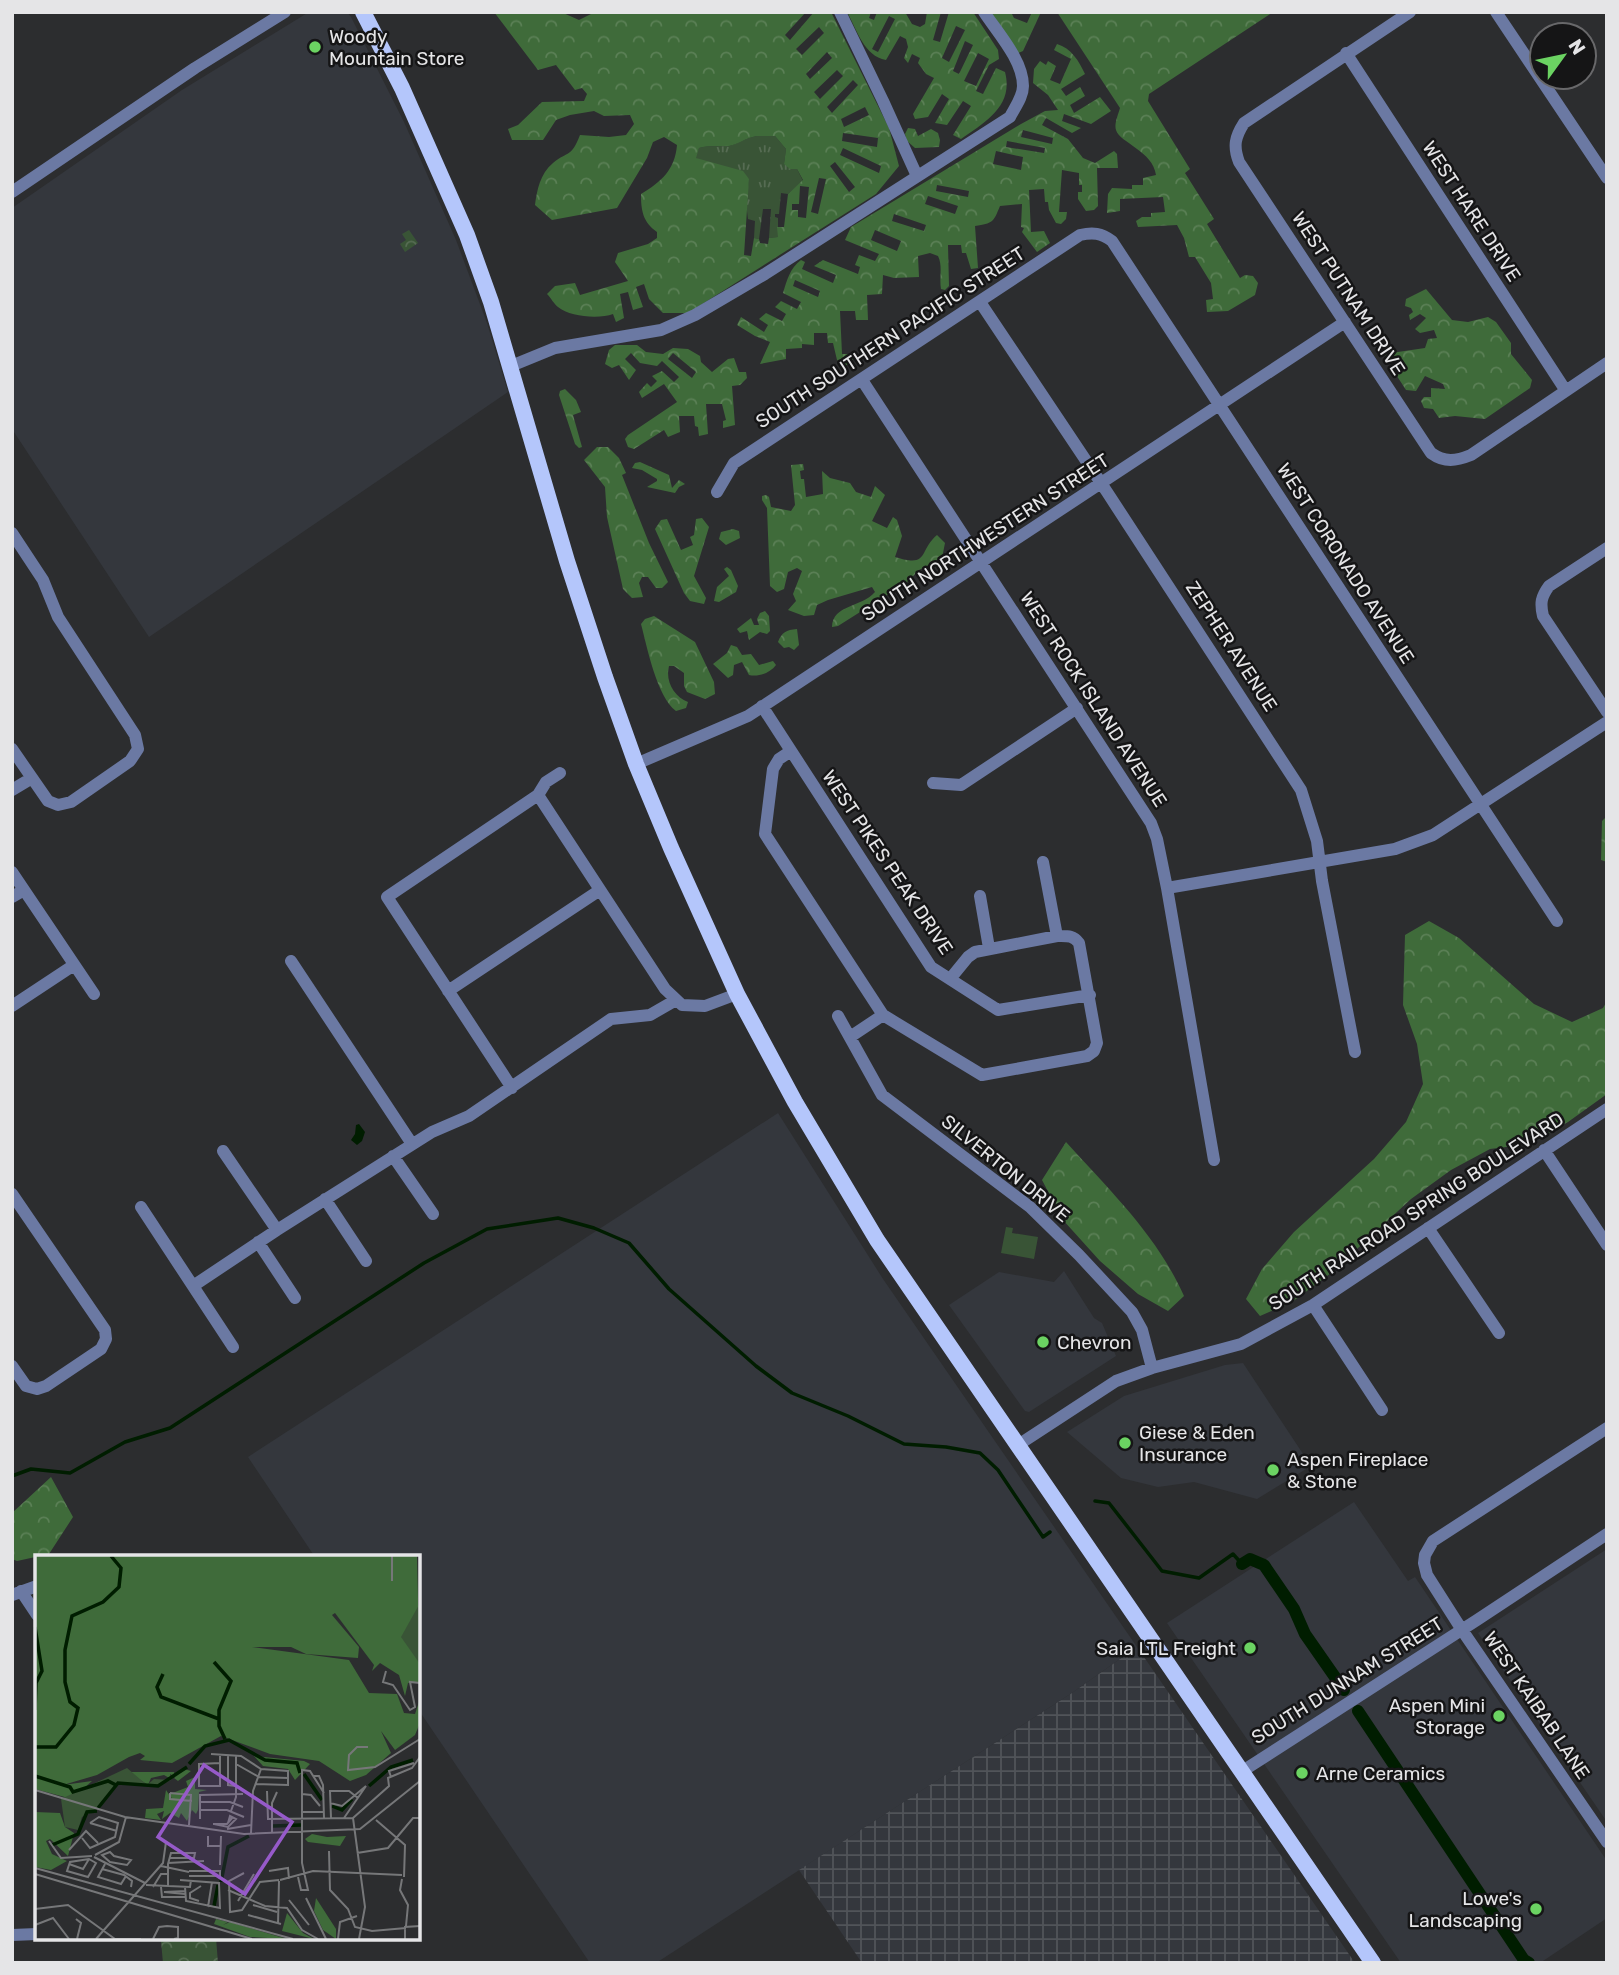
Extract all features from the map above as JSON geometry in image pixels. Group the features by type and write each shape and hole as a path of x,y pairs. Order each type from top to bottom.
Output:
{"main road":[{"path":"363,12 402,88 454,201 491,302 571,574 636,764 692,898 737,994 795,1102 863,1217 938,1331 1373,1963"}],"street":[{"path":"14,190 195,68 285,12"},
{"path":"840,12 916,176"},
{"path":"511,366 555,348 661,330 695,315 765,274 1010,117 1020,100 1023,86 1020,71 984,12"},
{"path":"1346,53 1410,12"},
{"path":"1496,12 1607,178"},
{"name":"WEST PUTNAM DRIVE","path":"1346,53 1244,123 1235,136 1234,150 1239,162 1431,453 1448,461 1471,455 1566,391"},
{"name":"WEST HARE DRIVE","path":"1346,53 1566,391"},
{"name":"SOUTH SOUTHERN PACIFIC STREET","path":"717,492 734,463 1080,235 1098,233"},
{"name":"WEST CORONADO AVENUE","path":"1098,233 1112,241 1557,920"},
{"name":"ZEPHER AVENUE","path":"980,302 1301,790 1317,841 1355,1052"},
{"name":"SOUTH NORTHWESTERN STREET","path":"636,764 726,726 762,706 1345,322"},
{"path":"1566,391 1607,363"},
{"name":"WEST ROCK ISLAND AVENUE","path":"862,380 1151,823 1167,888 1214,1160"},
{"path":"12,533 43,580 58,617 135,735 138,749 130,761 71,802 58,805 48,801 12,749"},
{"path":"1607,548 1549,586 1540,605 1543,616 1607,712"},
{"name":"WEST PIKES PEAK DRIVE","path":"762,706 932,967 998,1010 1090,995"},
{"path":"933,783 961,785 1077,708"},
{"path":"1167,888 1319,863 1412,844 1433,835 1607,722"},
{"path":"791,751 779,759 773,769 765,834 883,1015 982,1075 1087,1056 1094,1051 1097,1043 1090,995 1079,943 1075,938 1057,936 975,952 950,979"},
{"path":"512,1088 387,897 538,795 546,782 560,773"},
{"path":"12,790 32,778"},
{"path":"538,795 665,989 676,1000 682,1005 705,1006 737,994"},
{"path":"1043,862 1057,936"},
{"path":"12,872 94,994"},
{"path":"12,897 24,890"},
{"path":"448,991 600,890"},
{"path":"980,896 989,948"},
{"path":"291,961 412,1144"},
{"path":"12,1006 74,965"},
{"path":"194,1286 412,1144 432,1132 461,1121 611,1019 650,1016 676,1000"},
{"path":"850,1037 883,1015"},
{"name":"SILVERTON DRIVE","path":"838,1016 882,1095 1030,1208 1132,1312 1142,1330 1152,1367"},
{"name":"SOUTH RAILROAD SPRING BOULEVARD","path":"1018,1445 1116,1381 1152,1367 1241,1344 1313,1306 1607,1109"},
{"path":"1544,1150 1607,1245"},
{"path":"223,1151 277,1230"},
{"path":"393,1156 433,1214"},
{"path":"12,1194 106,1330 106,1339 101,1349 46,1386 37,1389 26,1386 12,1366"},
{"path":"325,1199 366,1261"},
{"path":"141,1207 233,1347"},
{"path":"1428,1228 1499,1334"},
{"path":"258,1242 295,1298"},
{"path":"1313,1306 1382,1410"},
{"name":"SOUTH DUNNAM STREET","path":"1241,1772 1462,1630 1427,1575 1425,1555 1433,1541 1607,1428"},
{"name":"WEST KAIBAB LANE","path":"1607,1534 1462,1630 1607,1842"},
{"path":"35,1587 17,1593 35,1613"},
{"path":"12,1935 35,1934"}],"shaded area":[{"path":"309,12 347,12 351,17 404,122 456,240 487,323 508,392 149,637 12,429 12,208 182,90"},
{"path":"778,1113 883,1279 1137,1647 1072,1693 656,1963 590,1963 420,1712 420,1555 314,1555 248,1457"},
{"path":"359,1124 365,1132 362,1141 357,1145 351,1140 356,1125"},
{"name":"Chevron","path":"1064,1271 1094,1318 1102,1323 1116,1356 1029,1412 1025,1411 949,1305 999,1272 1054,1282"},
{"path":"1243,1363 1311,1466 1257,1499 1194,1482 1158,1487 1121,1478 1067,1432 1124,1396 1225,1365"},
{"path":"1354,1502 1408,1581 1415,1577 1607,1861 1607,1918 1540,1963 1401,1963 1167,1623"},
{"path":"1607,1549 1607,1822 1478,1633"},
{"path":"1137,1647 1355,1963 862,1963 799,1870 1072,1693"}],"green space":[{"path":"494,12 561,12 579,20 595,12 806,12 785,35 790,40 814,12 831,12 889,128 899,166 876,194 688,313 663,313 649,299 644,284 636,287 643,307 633,310 628,292 620,294 624,318 616,322 613,314 593,317 577,315 558,307 547,294 555,286 575,283 580,295 628,281 615,262 618,253 648,244 657,238 657,232 644,216 641,194 666,174 673,162 677,145 664,137 653,142 647,158 617,208 552,220 535,205 540,182 549,167 572,151 580,135 626,135 634,124 630,115 604,116 594,111 556,120 543,140 512,140 508,129 518,125 542,102 584,101 587,94 582,88 575,90 556,65 538,70","holes":["819,27 824,33 802,55 796,49","827,52 832,58 810,79 806,74","837,70 843,76 820,99 814,92","853,80 858,85 832,113 827,107","865,107 869,115 844,127 841,119","843,133 878,138 877,147 842,141","757,136 775,136 786,149 784,164 790,169 797,169 803,180 788,194 784,227 777,227 778,237 769,238 768,244 760,243 759,239 754,238 751,256 744,255 749,179 743,171 696,158 699,148 729,146","843,148 881,166 879,173 840,155","835,162 855,187 849,192 830,166","819,178 826,179 818,214 811,212","800,186 809,187 806,218 798,217 798,210 792,210 792,204 799,204"]},
{"path":"847,12 871,12 869,18 874,20 877,12 905,12 912,24 920,27 925,24 927,12 941,12 933,40 940,42 949,12 973,12 998,50 999,59 989,65 976,91 983,94 996,68 1005,72 1007,84 1001,104 988,119 961,139 953,135 971,106 963,101 947,125 935,123 949,99 942,94 928,117 915,119 913,114 934,78 926,74 918,63 920,58 912,54 908,63 904,58 908,47 906,39 900,36 886,60 878,58 867,48","holes":["889,16 895,19 878,52 872,49","956,26 965,30 949,62 942,58","965,41 973,45 959,74 953,71","978,53 989,59 976,86 964,81"]},
{"path":"988,12 1011,12 1014,18 1027,23 1032,12 1041,12 1023,51 1014,55"},
{"path":"1057,12 1273,12 1149,94 1148,101 1190,169 1185,173 1214,219 1207,224 1240,278 1245,275 1253,276 1258,283 1255,295 1228,311 1207,312 1206,300 1213,299 1211,283 1195,257 1189,257 1177,225 1138,227 1136,221 1142,217 1165,212 1163,197 1120,199 1120,211 1107,213 1108,194 1112,188 1132,189 1132,185 1143,185 1143,178 1156,175 1149,160 1119,135 1116,125 1120,108"},
{"path":"1057,44 1070,52 1085,74 1061,89 1066,96 1080,87 1085,96 1070,105 1074,113 1100,97 1111,111 1091,124 1064,114 1062,121 1081,128 1072,133 1046,118 1042,125 1068,139 1083,158 1095,163 1114,151 1117,154 1118,168 1097,168 1098,206 1094,210 1086,211 1078,199 1078,192 1082,192 1079,173 1062,170 1059,212 1067,212 1066,219 1061,224 1056,223 1048,202 1045,202 1044,189 1029,190 1031,232 1044,231 1050,243 1037,252 1022,232 1022,204 1000,206 992,221 975,226 978,268 971,269 966,253 962,253 961,245 948,245 949,286 945,290 941,289 938,256 930,253 918,256 919,277 894,278 883,275 882,294 867,295 868,320 856,320 855,311 840,311 842,354 856,354 849,365 837,360 833,343 828,343 827,333 814,333 814,345 802,344 802,348 786,349 786,359 760,364 770,342 737,325 741,317 764,332 768,325 759,319 766,313 782,321 786,314 775,307 781,301 797,309 801,302 783,293 792,271 801,260 805,262 802,269 833,283 836,275 814,266 823,260 858,274 860,267 855,265 859,255 875,261 879,254 845,240 851,227 1021,124 1045,111 1058,110 1048,95 1033,83 1034,69 1040,61 1046,65 1048,61 1056,66 1050,80 1060,84 1071,59 1054,50","holes":["1023,130 1053,138 1052,144 1021,137","1007,141 1045,148 1044,153 1006,147","996,151 1023,157 1021,170 993,164","937,185 969,191 968,197 936,191","928,196 958,206 955,214 925,204","894,214 926,225 924,231 892,221","875,230 901,241 897,251 871,240","795,280 820,291 818,297 793,286"]},
{"path":"908,128 915,129 918,136 931,129 938,133 939,147 915,148 907,141 905,134"},
{"path":"757,136 775,136 786,149 784,164 797,169 803,181 788,194 781,193 779,214 775,214 778,218 778,237 769,238 771,209 763,209 759,239 754,238 755,221 748,219 746,203 749,179 695,158 699,148 729,146"},
{"path":"409,230 418,243 405,252 400,244 406,240 402,234"},
{"path":"1426,289 1452,320 1468,322 1488,317 1496,322 1511,343 1511,354 1532,380 1530,388 1485,419 1455,416 1439,418 1433,409 1424,408 1421,401 1424,397 1431,397 1431,388 1445,389 1443,384 1425,376 1416,391 1406,390 1393,370 1396,368 1393,363 1385,358 1386,354 1425,348 1428,339 1437,338 1434,330 1420,333 1415,329 1426,318 1420,314 1410,320 1409,315 1413,312 1405,306 1406,299"},
{"path":"615,345 637,345 646,352 663,354 673,348 688,349 700,356 701,362 712,372 728,359 734,358 739,372 746,372 747,378 740,385 732,386 735,425 723,428 723,421 726,420 722,404 706,404 708,434 699,436 694,416 679,416 680,432 668,437 664,430 634,449 628,447 625,439 628,435 677,402 664,384 642,398 639,392 647,383 651,387 657,381 652,376 662,371 674,382 679,377 662,361 657,366 640,363 631,353 625,359 636,370 629,380 619,365 612,368 605,364 609,350","holes":["673,353 696,372 692,378 668,359"]},
{"path":"565,389 576,400 581,412 573,415 582,447 579,448 575,444 559,395 560,391"},
{"path":"597,447 608,447 619,458 626,473 622,475 668,582 662,588 656,588 648,577 642,577 639,583 643,597 632,598 623,589 607,517 605,487 584,460"},
{"path":"640,462 669,475 672,488 679,480 685,484 675,493 647,487 657,479 642,470 632,468 635,463"},
{"path":"803,464 804,470 800,471 806,497 823,494 822,471 830,478 850,483 856,492 871,497 875,486 885,495 872,521 887,528 893,517 897,520 902,536 895,557 919,559 937,535 945,543 942,558 919,570 906,583 838,626 832,627 837,614 869,597 875,592 872,587 817,605 814,615 804,616 788,610 796,601 793,594 802,571 797,568 788,572 784,589 777,592 770,586 767,508 762,496 769,497 771,507 791,511 795,505 791,465"},
{"path":"702,518 709,527 694,576 706,598 704,604 690,601 684,593 655,529 661,520 667,519 681,550 693,545 690,537 694,535 696,519"},
{"path":"733,529 739,531 740,538 726,545 719,539 721,532"},
{"path":"727,567 738,586 736,592 719,602 714,601 717,587 729,576 724,569"},
{"path":"765,611 769,616 770,631 767,634 760,632 749,640 747,631 740,633 737,629 751,618 754,625 759,625 757,619 760,613"},
{"path":"654,616 695,642 714,682 715,694 705,699 687,692 684,673 674,666 669,666 668,677 672,688 688,702 686,708 676,711 669,704 658,683 641,624 645,619"},
{"path":"797,629 799,645 794,650 784,648 778,642 785,632"},
{"path":"731,645 737,647 742,655 751,654 759,665 773,661 776,665 760,675 749,675 742,662 734,665 733,675 728,678 713,664 727,653"},
{"path":"1607,816 1607,862 1601,860 1602,821"},
{"path":"1429,921 1459,938 1534,1004 1572,1022 1603,1008 1607,1001 1607,1094 1568,1122 1529,1144 1490,1149 1451,1170 1411,1199 1331,1273 1292,1302 1260,1316 1246,1299 1262,1269 1294,1232 1374,1159 1406,1122 1423,1084 1417,1044 1403,1005 1405,935"},
{"path":"1066,1142 1131,1214 1173,1274 1184,1296 1168,1311 1138,1294 1100,1261 1063,1220 1042,1180"},
{"path":"1006,1227 1013,1228 1012,1233 1038,1237 1034,1259 1001,1253"},
{"path":"51,1477 73,1517 49,1554 17,1561 12,1559 12,1513"},
{"path":"216,1940 218,1963 163,1963 161,1941"}],"waterway":[{"path":"12,1476 31,1469 70,1473 125,1442 170,1428 424,1263 487,1229 558,1218 594,1228 629,1243 669,1289 756,1366 792,1393 848,1416 904,1444 980,1453 998,1470 1043,1537 1050,1532"},
{"path":"1095,1501 1109,1503 1162,1571 1199,1578 1233,1554 1242,1564"},
{"path":"1242,1564 1250,1559 1264,1565 1294,1609 1305,1634 1344,1690"},
{"path":"1358,1711 1524,1960 1529,1963"}],"place":[{"name":"Woody Mountain Store","path":"315,47"},
{"name":"Chevron","path":"1043,1342"},
{"name":"Giese & Eden Insurance","path":"1125,1443"},
{"name":"Aspen Fireplace & Stone","path":"1273,1470"},
{"name":"Saia LTL Freight","path":"1250,1648"},
{"name":"Aspen Mini Storage","path":"1499,1716"},
{"name":"Arne Ceramics","path":"1302,1773"},
{"name":"Lowe's Landscaping","path":"1536,1909"}]}
